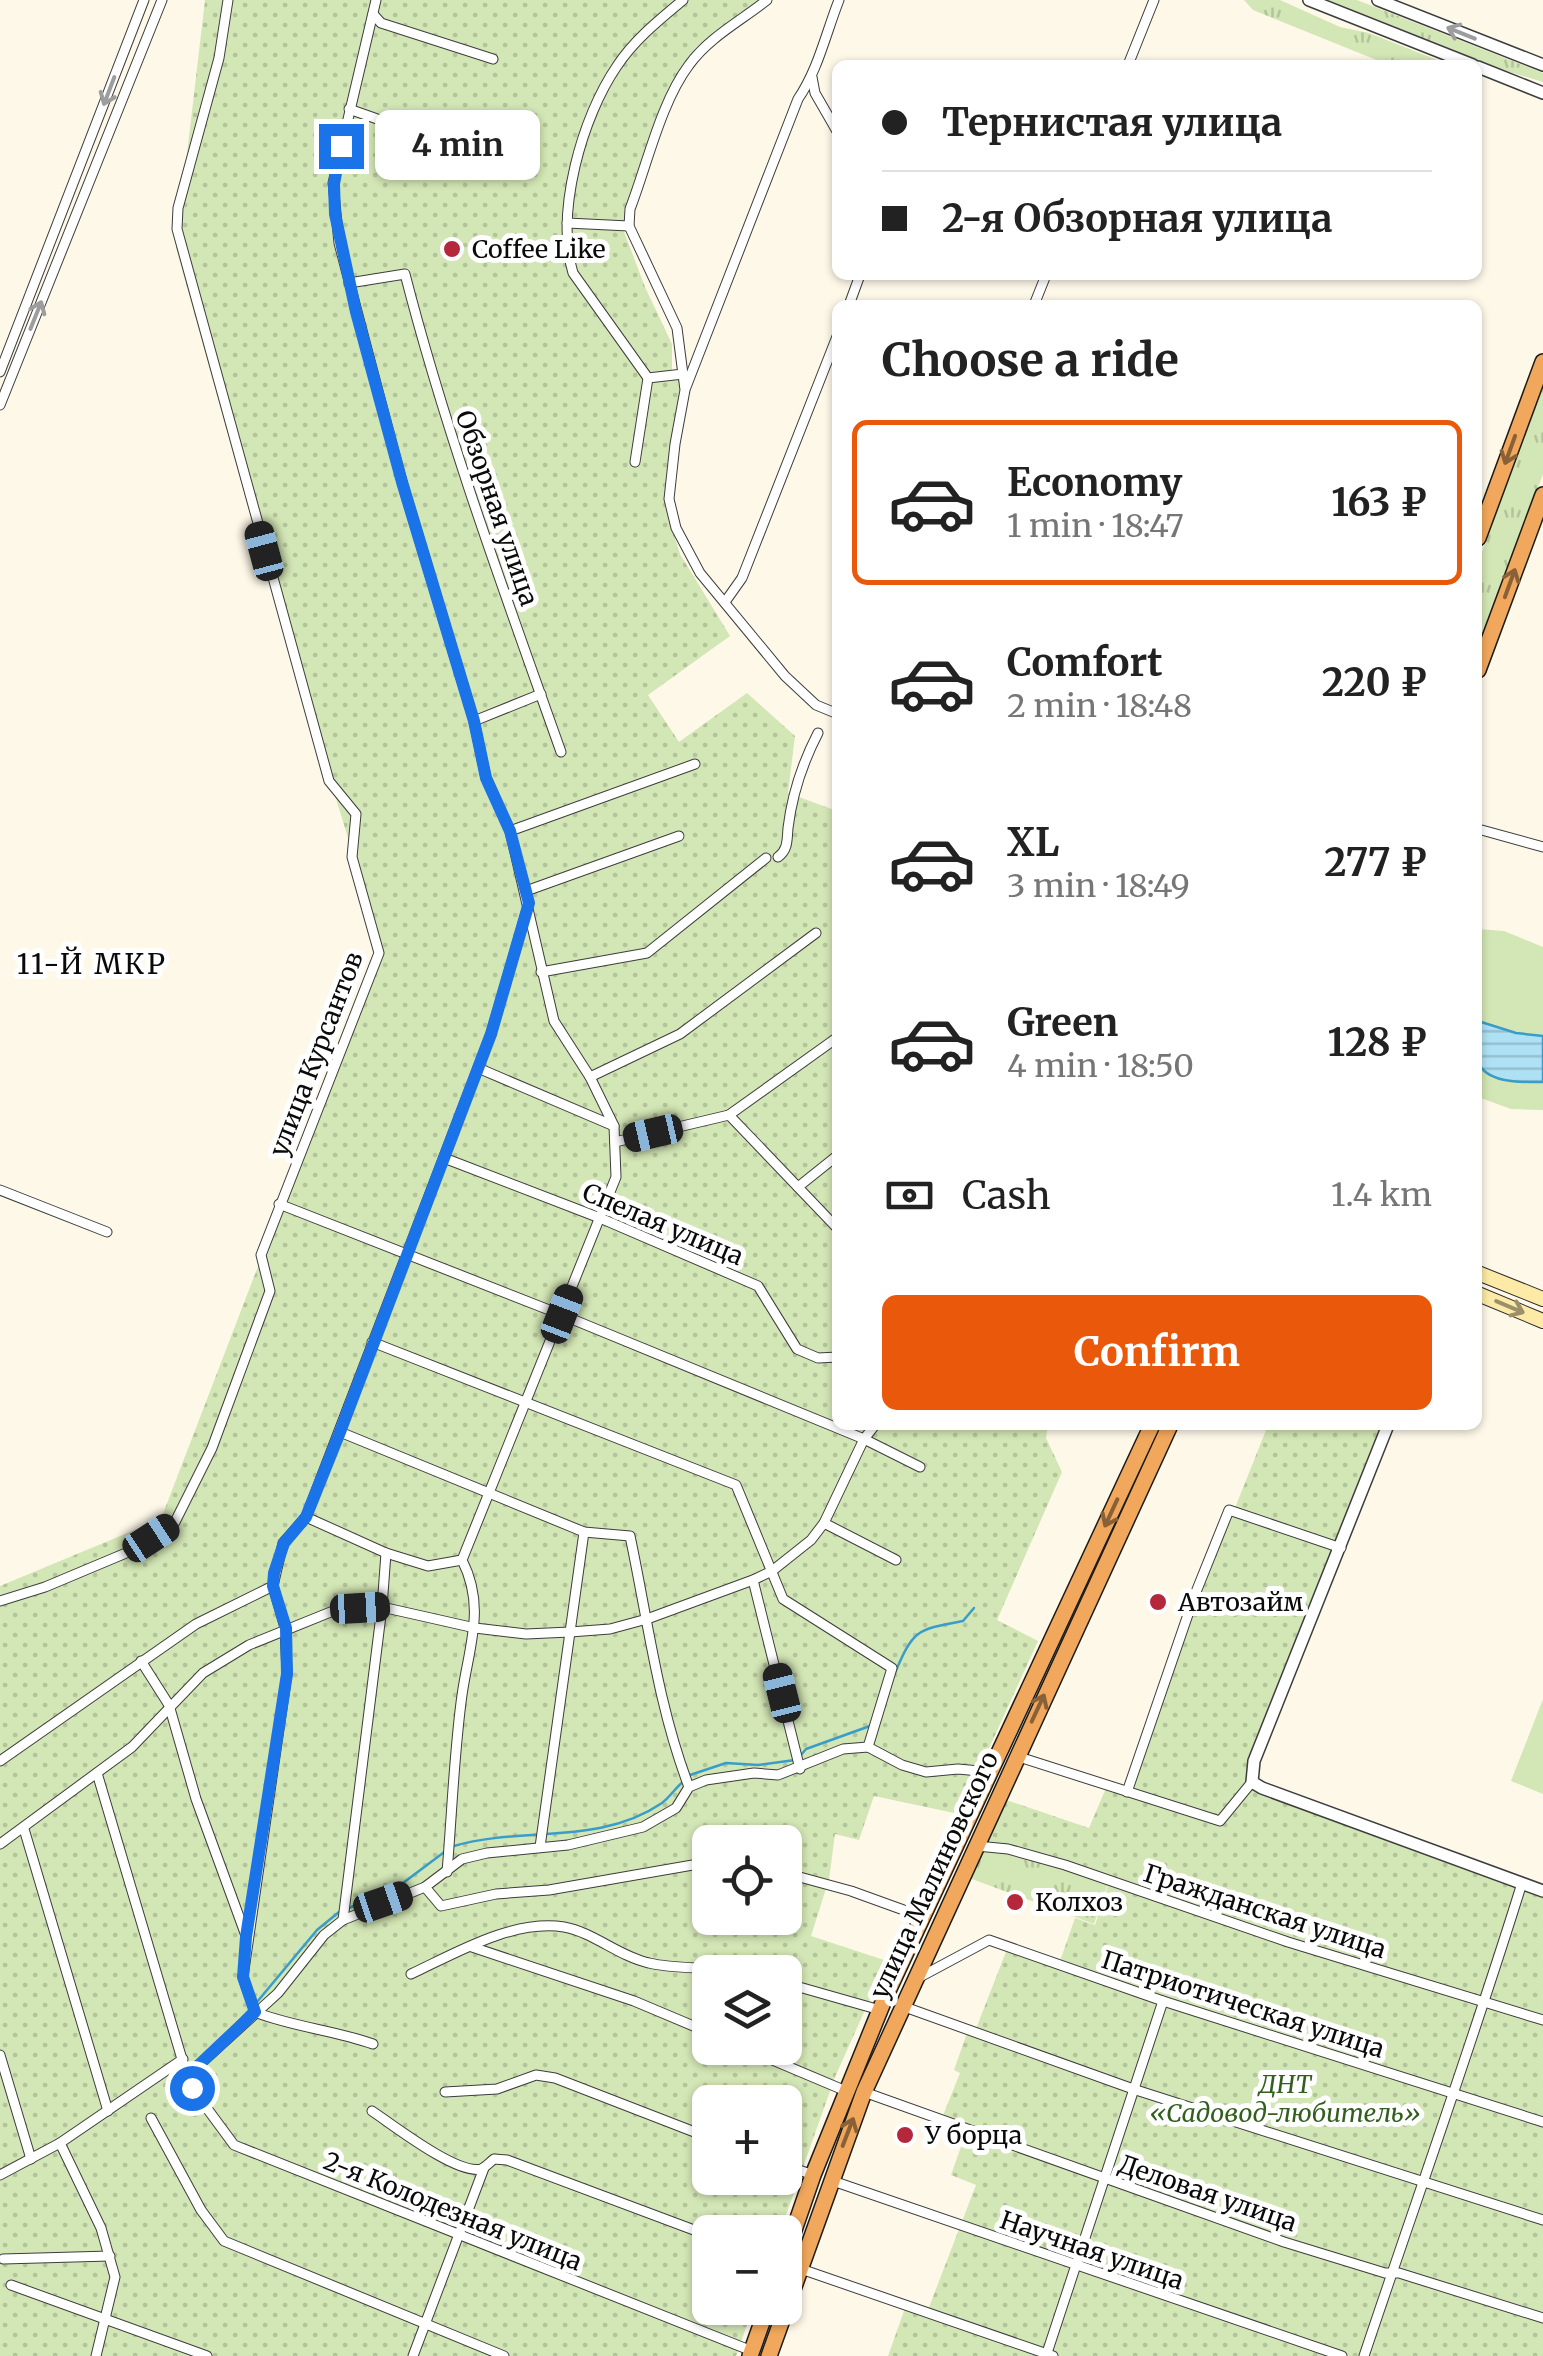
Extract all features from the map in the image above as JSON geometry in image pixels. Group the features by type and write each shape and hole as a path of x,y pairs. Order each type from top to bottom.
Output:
{"highway":[{"path":"1482,527 1543,362"},
{"path":"1482,659 1543,495"},
{"name":"улица Малиновского","path":"799,2215 880,2010 1150,1430"},
{"name":"улица Малиновского","path":"802,2262 864,2092 913,1980 1168,1430"},
{"path":"751,2353 761,2325"},
{"name":"улица Малиновского","path":"769,2356 780,2325"}],"main road":[{"path":"1482,1275 1543,1299"},
{"path":"1482,1296 1543,1321"}],"street":[{"path":"0,372 144,0"},
{"path":"0,405 162,0"},
{"name":"улица Курсантов","path":"0,1602 126,1553 176,1522 212,1448 270,1291 260,1255 379,953 352,857 356,814 329,781 178,229 178,208 219,58 228,0"},
{"path":"376,0 334,184 339,243 402,482 474,721 486,778 510,831 554,1021 590,1077 614,1126 615,1142 616,1177 462,1560 474,1583 475,1628 462,1695 447,1872"},
{"path":"635,462 648,378 573,273 567,223 582,145 615,68 632,46 682,0"},
{"path":"685,390 677,328 629,226 630,209 674,90 688,65 767,0"},
{"path":"832,711 816,704 785,676 700,573 676,528 670,499 685,390 798,98 812,77 839,0"},
{"path":"1130,60 1154,0"},
{"path":"1310,0 1460,60"},
{"path":"1378,0 1543,65"},
{"path":"373,14 381,23 493,59"},
{"path":"1482,69 1543,93"},
{"path":"812,77 815,93 832,123"},
{"path":"349,109 476,154"},
{"path":"567,223 629,226"},
{"name":"Обзорная улица","path":"349,283 404,274 465,483 561,752"},
{"path":"725,602 742,578 832,349"},
{"path":"648,378 683,374"},
{"path":"474,721 540,694"},
{"path":"778,857 786,848 804,761 818,733"},
{"path":"510,831 695,764"},
{"path":"1482,830 1543,847"},
{"path":"526,891 679,836"},
{"path":"542,972 647,953 766,858"},
{"path":"373,2044 342,2033 288,2025 255,2012 243,1977 287,1674 286,1628 273,1586 284,1543 306,1517 340,1432 478,1068 529,903"},
{"path":"590,1077 680,1034 816,933"},
{"path":"615,1142 729,1116 832,1040"},
{"path":"478,1068 614,1126"},
{"path":"729,1116 832,1223"},
{"name":"Спелая улица","path":"444,1158 600,1218 758,1286 797,1349 818,1358 832,1358"},
{"path":"798,1187 832,1160"},
{"path":"0,1190 108,1232"},
{"path":"279,1204 562,1314 832,1426"},
{"path":"372,1342 736,1486 783,1599 892,1668 868,1747"},
{"path":"842,1430 920,1467"},
{"path":"0,1844 132,1747 203,1673 249,1645 338,1609 382,1607 475,1628 526,1634 570,1632 610,1629 647,1619 753,1580 811,1540 824,1523 871,1430"},
{"path":"1016,1756 1220,1821 1252,1782 1254,1761 1386,1430"},
{"path":"340,1432 584,1532 630,1536 658,1688 689,1788"},
{"path":"1127,1792 1194,1597 1230,1510 1341,1548"},
{"path":"306,1517 386,1553 428,1566 462,1560"},
{"path":"824,1523 896,1560"},
{"path":"540,1848 584,1532"},
{"path":"343,1920 386,1553"},
{"path":"753,1580 800,1769"},
{"path":"0,1761 196,1624 273,1586"},
{"path":"141,1661 169,1705 196,1800 246,1937"},
{"path":"187,2076 278,1993 324,1935 343,1920 425,1887 462,1858 568,1845 643,1827 676,1808 689,1788 729,1775 754,1772 778,1776 843,1749 868,1747 902,1765 926,1772 991,1772"},
{"name":"2-я Колодезная улица","path":"97,1772 187,2076 234,2145 751,2353"},
{"path":"1252,1782 1543,1890"},
{"path":"24,1828 108,2112"},
{"name":"Гражданская улица","path":"974,1846 1008,1849 1065,1865 1288,1942 1543,2020"},
{"path":"425,1887 441,1906 496,1894 549,1890 692,1865"},
{"path":"802,1878 923,1917"},
{"path":"1364,2356 1420,2183 1486,2000 1522,1882"},
{"path":"412,1974 469,1946 521,1930 564,1928 648,1963 692,1967"},
{"name":"Патриотическая улица","path":"913,1980 990,1940 1163,2001 1543,2122"},
{"path":"469,1946 692,2026"},
{"path":"802,1988 880,2010"},
{"path":"802,2269 1049,2355 1163,2001"},
{"path":"902,2006 1136,2090 1543,2220"},
{"path":"0,2054 32,2159"},
{"path":"0,2175 60,2143 183,2059"},
{"path":"785,2065 846,2090"},
{"path":"445,2092 497,2089 536,2075 555,2078 692,2131"},
{"name":"Деловая улица","path":"864,2092 1284,2242 1543,2318"},
{"path":"372,2112 451,2162 484,2168"},
{"path":"151,2118 201,2210 224,2241 504,2356"},
{"path":"60,2143 100,2228 115,2277 108,2319 96,2356"},
{"path":"413,2356 484,2168 494,2159 507,2160 692,2229"},
{"path":"802,2171 813,2175"},
{"name":"Научная улица","path":"830,2180 1342,2356"},
{"path":"3,2259 110,2256"},
{"path":"11,2285 208,2356"}],"green space":[{"path":"205,0 759,0 695,48 670,87 623,229 672,344 672,375 683,382 665,506 680,554 730,636 648,695 679,742 747,693 795,736 788,793 832,809 832,1430 1047,1430 1046,1438 1062,1472 997,1620 1038,1641 959,1814 874,1796 859,1840 835,1834 829,1879 811,1936 887,1961 835,2077 802,2170 802,2085 692,2085 692,2195 793,2195 786,2215 692,2215 692,2325 747,2325 736,2356 0,2356 0,1586 161,1519 381,946 261,553 176,248"},
{"path":"1244,0 1280,0 1340,27 1369,33 1437,60 1377,60 1253,10"},
{"path":"1324,0 1357,0 1543,73 1543,82"},
{"path":"1543,386 1543,474 1482,639 1482,552"},
{"path":"1482,929 1504,931 1543,947 1543,1110 1511,1109 1482,1098"},
{"name":"ДНТ «Садовод-любитель»","path":"1266,1430 1383,1430 1246,1784 1543,1895 1543,2356 888,2356 905,2308 926,2315 976,2185 951,2175 968,2127 942,2118 960,2073 954,2070 967,2033 974,2034 1007,1949 1058,1967 1075,1918 1095,1925 1110,1879 984,1844 1006,1800 1089,1828 1106,1788 1130,1796 1183,1639"},
{"path":"1543,1699 1543,1794 1511,1781"},
{"path":"982,1850 1010,1852 1108,1883 1094,1924 969,1878"}],"water":[{"path":"1482,1022 1516,1033 1543,1036 1543,1082 1506,1080 1483,1069"}],"waterway":[{"path":"894,1675 906,1648 918,1634 963,1621 974,1608"},
{"path":"801,1755 806,1749 870,1726"},
{"path":"690,1775 726,1763 758,1765 795,1760"},
{"path":"454,1846 612,1825 662,1803 684,1781"},
{"path":"347,1909 403,1883 447,1850"},
{"path":"257,2002 317,1930 339,1912"},
{"path":"226,2034 252,2007"},
{"path":"74,2138 117,2109"}],"place":[{"name":"Coffee Like","path":"452,249"},
{"name":"Автозайм","path":"1158,1602"},
{"name":"Колхоз","path":"1015,1902"},
{"name":"У борца","path":"905,2135"}],"district":[{"name":"11-Й МКР","path":"92,964"}],"route":[{"path":"192,2088 187,2076 255,2012 243,1977 246,1937 287,1674 286,1628 273,1586 274,1573 284,1543 306,1517 340,1432 491,1034 529,903 510,831 486,778 474,721 356,312 335,214 334,184 341,146"}]}
